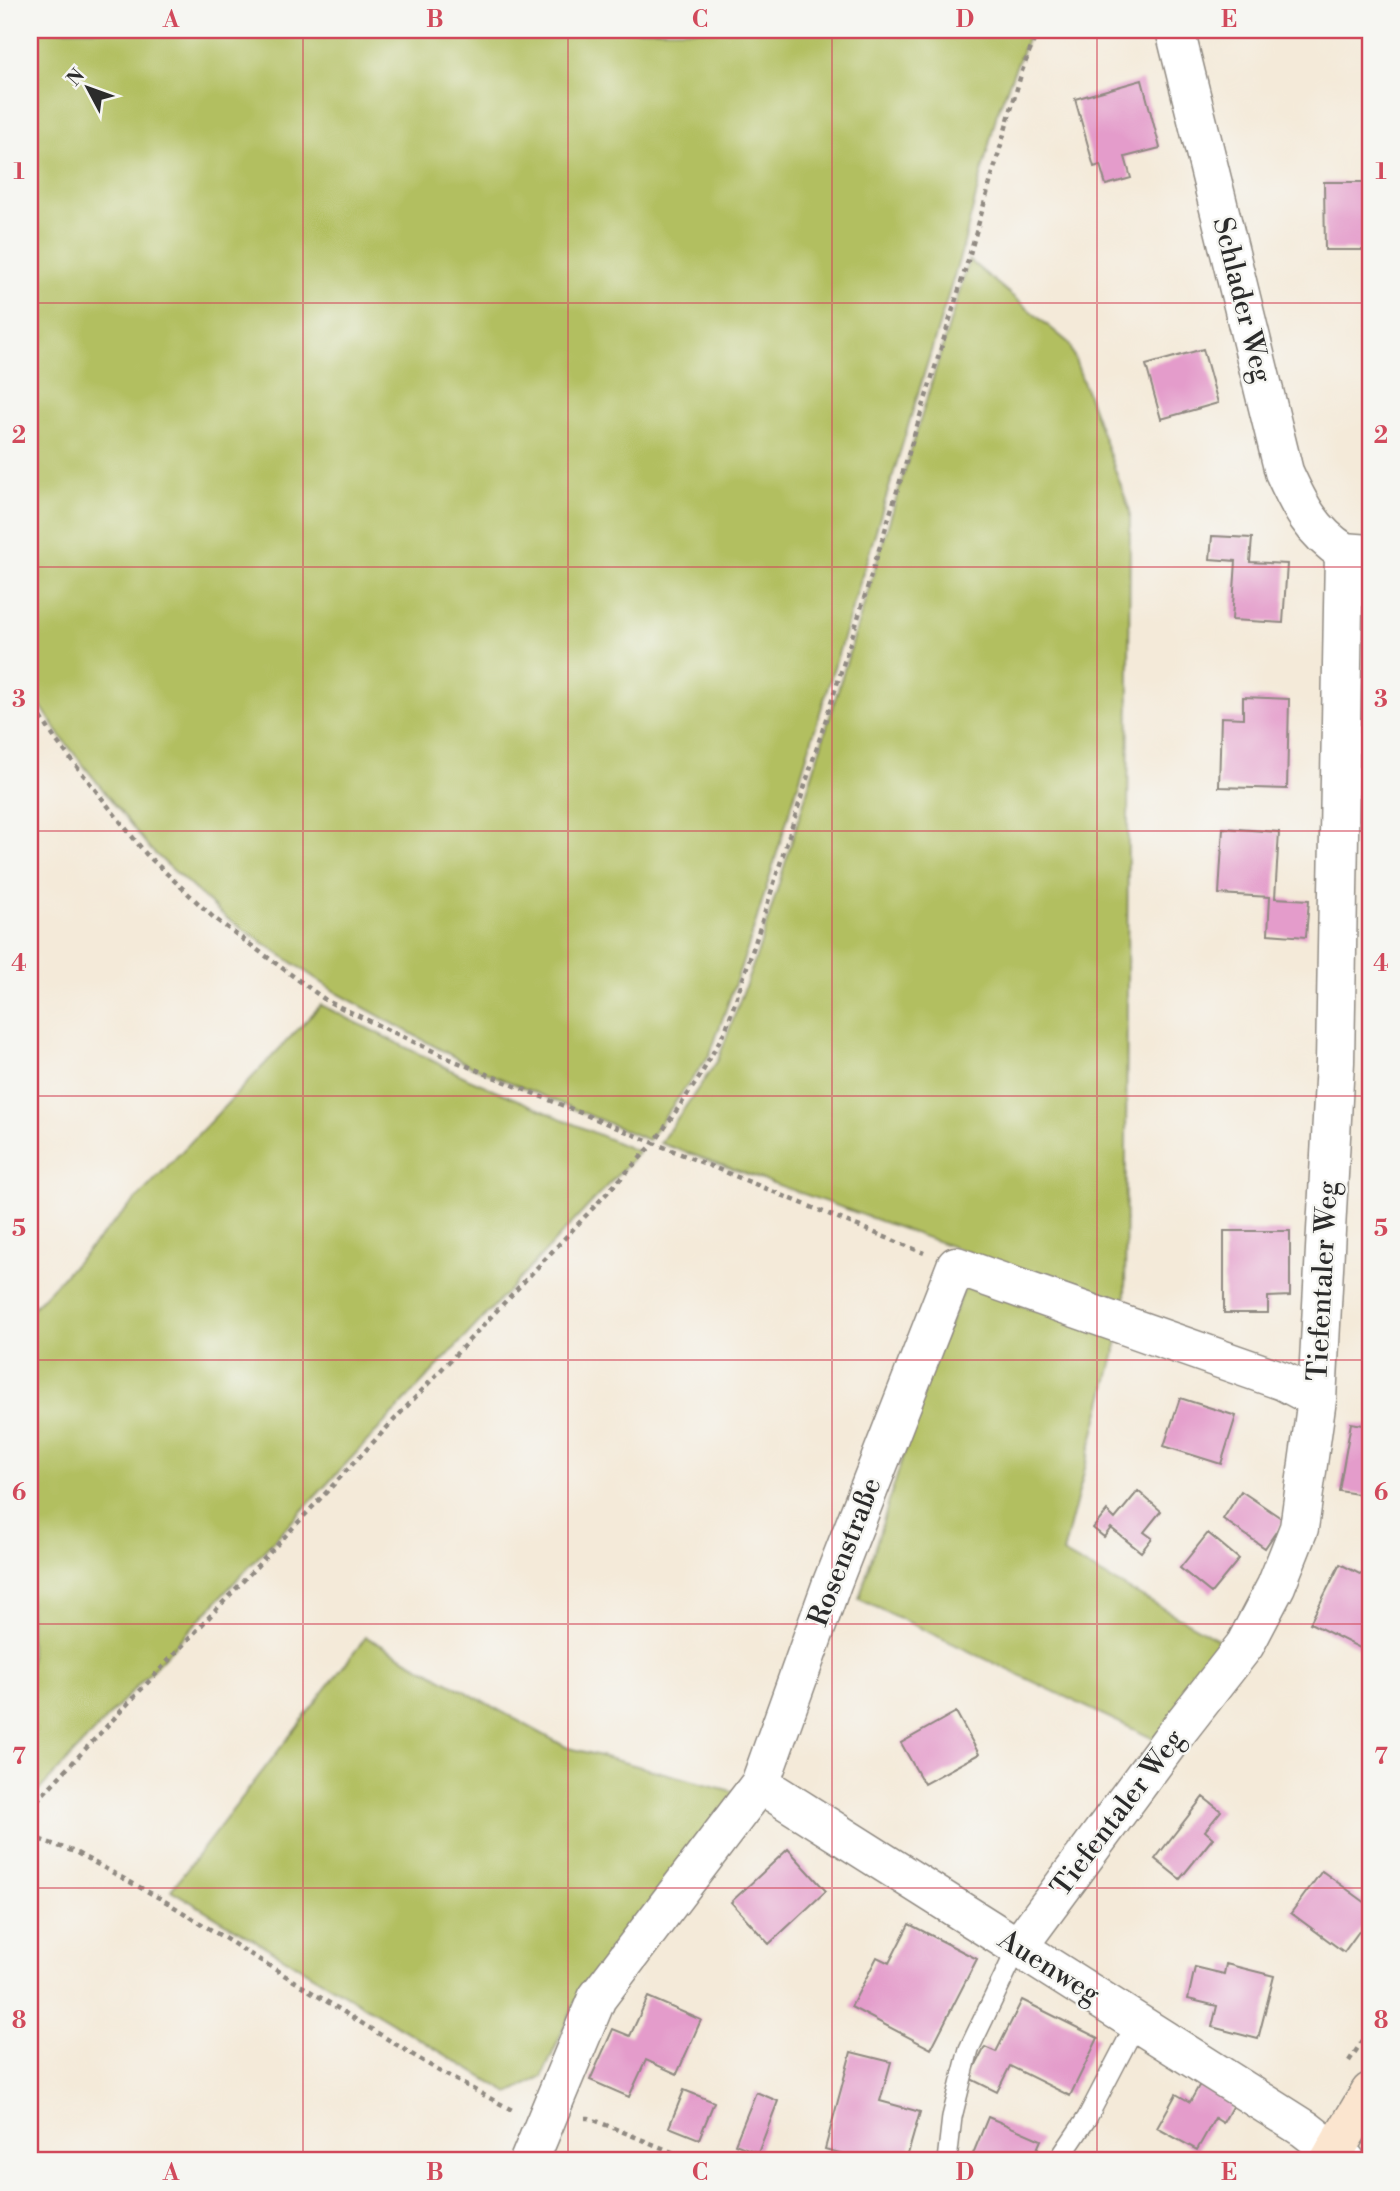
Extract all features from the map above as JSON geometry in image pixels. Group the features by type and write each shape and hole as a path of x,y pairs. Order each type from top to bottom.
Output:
{"main road":[{"path":"1336,2159 1370,2092"}],"street":[{"name":"Schlader Weg","path":"1175,30 1284,472 1301,510 1328,542 1357,553"},
{"name":"Tiefentaler Weg","path":"1018,1947 1170,1741 1245,1645 1276,1586 1299,1528 1317,1399 1357,553"},
{"path":"956,1266 1283,1381 1317,1399"},
{"name":"Rosenstraße","path":"536,2144 597,1998 761,1784 832,1583 956,1266"},
{"name":"Auenweg","path":"761,1784 1305,2129 1336,2159"}],"lane":[{"path":"947,2161 951,2117 969,2049 1018,1947"},
{"path":"1058,2161 1087,2118 1137,2022"}],"path":[{"path":"30,1808 654,1143 699,1079 726,1029 854,631 969,257 1022,71 1038,30"},
{"path":"30,701 55,739 146,854 214,918 327,1000 450,1059 956,1266"},
{"path":"30,1836 75,1852 163,1900 439,2071 536,2144 589,2118 694,2161"}],"green space":[{"path":"30,30 1031,30 997,113 963,247 749,944 710,1054 648,1140 469,1065 337,993 224,916 151,850 61,737 30,689"},
{"path":"969,260 1069,343 1130,511 1125,1308 660,1143 718,1060 759,949"},
{"path":"321,1005 467,1078 639,1152 30,1800 30,1311"},
{"path":"965,1287 1119,1337 1063,1553 1225,1643 1156,1740 859,1599 931,1366"},
{"path":"366,1637 566,1747 747,1795 580,1992 542,2077 509,2093 171,1890"}],"building":[{"path":"1142,80 1160,148 1125,157 1131,178 1106,185 1100,165 1094,167 1075,99"},
{"path":"1324,182 1370,182 1370,250 1325,250"},
{"path":"1203,349 1218,403 1161,419 1146,365"},
{"path":"1212,536 1252,538 1250,562 1287,564 1283,623 1232,620 1236,561 1210,559"},
{"path":"1243,697 1289,699 1287,789 1219,787 1221,717 1243,718"},
{"path":"1223,828 1279,832 1275,898 1309,900 1306,937 1268,934 1270,897 1219,894"},
{"path":"1224,1231 1290,1231 1290,1296 1268,1297 1268,1313 1224,1313"},
{"path":"1180,1398 1236,1416 1221,1464 1164,1446"},
{"path":"1351,1423 1370,1426 1370,1496 1339,1491"},
{"path":"1138,1491 1161,1511 1144,1532 1152,1538 1141,1552 1111,1528 1104,1537 1093,1528 1107,1511 1115,1519"},
{"path":"1241,1491 1284,1520 1265,1548 1223,1519"},
{"path":"1208,1533 1239,1559 1211,1593 1180,1568"},
{"path":"1340,1564 1370,1579 1370,1653 1310,1623"},
{"path":"956,1712 979,1754 924,1784 901,1743"},
{"path":"1203,1797 1221,1811 1205,1831 1213,1838 1180,1879 1155,1859"},
{"path":"788,1849 826,1891 769,1944 731,1902"},
{"path":"1322,1871 1370,1906 1370,1916 1344,1952 1291,1913"},
{"path":"909,1924 977,1959 931,2049 851,2007 877,1957 889,1963"},
{"path":"1226,1964 1274,1976 1258,2039 1212,2027 1217,2006 1188,1999 1195,1967 1224,1974"},
{"path":"648,1997 701,2020 677,2074 646,2060 629,2097 590,2080 613,2029 630,2036"},
{"path":"1022,2000 1098,2038 1070,2096 1010,2066 997,2092 969,2078 985,2047 996,2052"},
{"path":"851,2052 891,2062 880,2101 920,2112 906,2161 869,2161 825,2149"},
{"path":"1200,2084 1234,2103 1223,2123 1215,2118 1197,2150 1157,2128 1176,2094 1190,2102"},
{"path":"684,2090 714,2102 699,2139 669,2127"},
{"path":"756,2092 778,2101 758,2153 735,2144"},
{"path":"988,2117 1041,2140 1032,2161 970,2161"}]}
